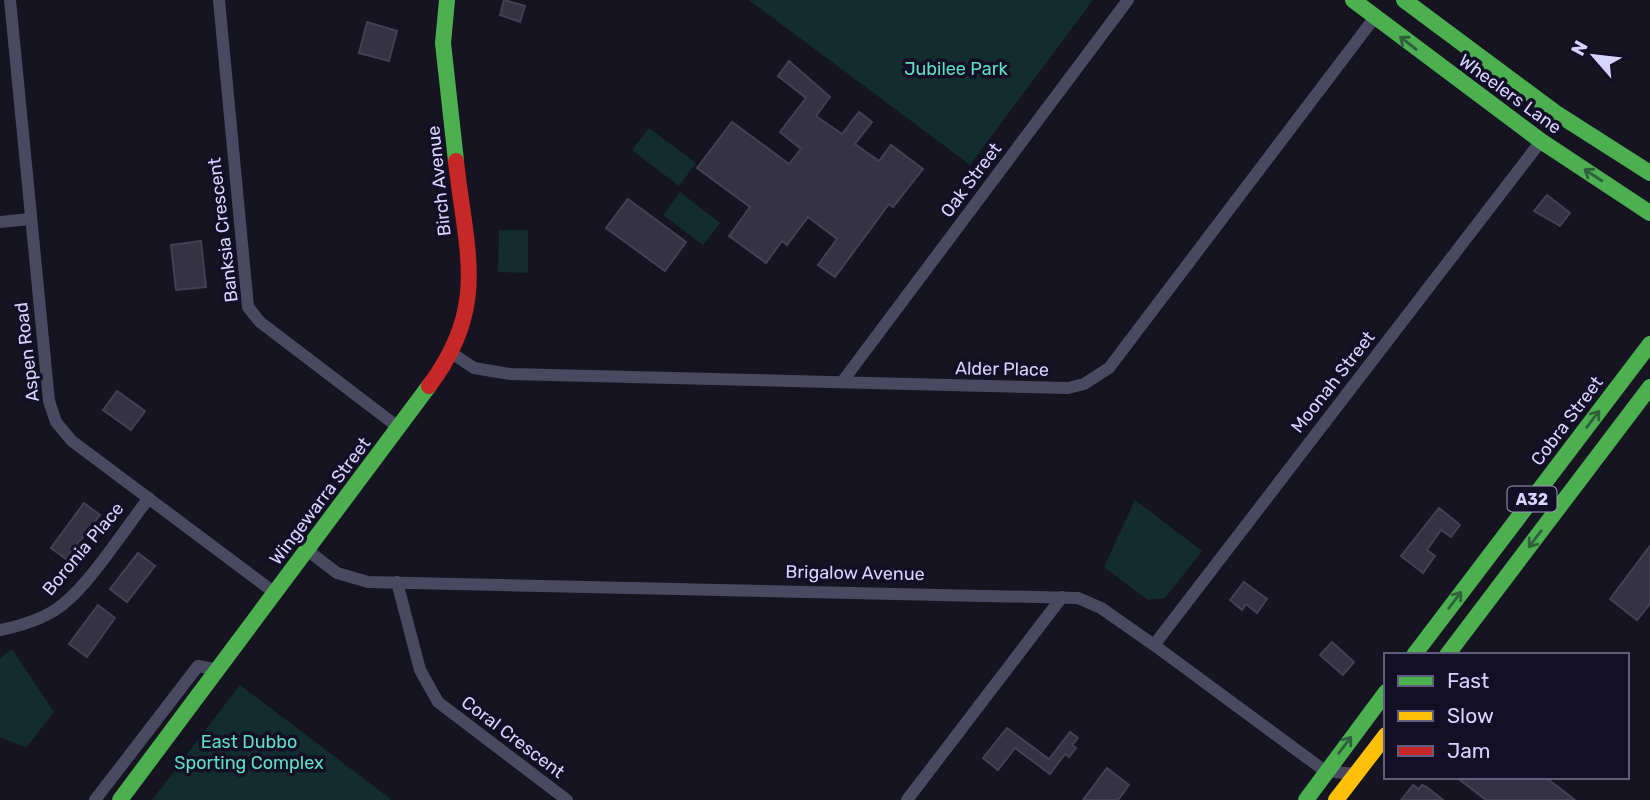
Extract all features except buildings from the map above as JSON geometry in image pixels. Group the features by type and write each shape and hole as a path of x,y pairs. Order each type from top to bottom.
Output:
{"main road":[{"name":"Birch Avenue","path":"447,0 443,43 470,289 469,313 453,355"},
{"name":"Wheelers Lane","path":"1353,0 1541,141 1650,213"},
{"name":"Wheelers Lane","path":"1404,0 1556,113 1650,173"},
{"name":"Cobra Street","path":"1416,653 1650,344"},
{"name":"Wingewarra Street","path":"120,800 453,355"},
{"name":"A32","path":"1449,653 1650,387"},
{"path":"1306,800 1384,695"},
{"path":"1336,800 1384,738"}],"street":[{"name":"Banksia Crescent","path":"219,0 248,307 260,322 398,427"},
{"name":"Oak Street","path":"842,382 1128,0"},
{"name":"Aspen Road","path":"7,8 49,401 56,422 72,440 275,593"},
{"name":"Alder Place","path":"453,355 474,368 493,373 1068,387 1097,378 1109,368 1375,16"},
{"name":"Moonah Street","path":"1154,645 1541,141"},
{"path":"0,222 30,219"},
{"name":"Boronia Place","path":"0,630 25,625 57,609 82,584 149,498"},
{"name":"Brigalow Avenue","path":"307,550 337,573 368,582 1078,598 1101,608 1154,645 1325,771"},
{"name":"Coral Crescent","path":"397,582 421,670 438,702 567,800"},
{"path":"906,800 1062,597"},
{"path":"95,800 198,666 219,670"},
{"path":"1325,771 1356,774"}],"green space":[{"name":"Jubilee Park","path":"749,0 1093,0 970,165"},
{"path":"649,128 696,163 679,186 632,150"},
{"path":"680,192 720,223 703,245 663,215"},
{"path":"499,230 528,230 528,273 498,272"},
{"path":"1135,500 1202,551 1165,598 1148,600 1104,567"},
{"path":"12,649 54,712 26,748 0,737 0,658"},
{"name":"East Dubbo Sporting Complex","path":"240,685 392,800 152,800"}],"traffic: fast":[{"path":"447,0 443,43 456,161"},
{"path":"1353,0 1541,141 1650,213"},
{"path":"1404,0 1556,113 1650,173"},
{"path":"1416,653 1650,344"},
{"path":"120,800 429,386"},
{"path":"1449,653 1650,387"},
{"path":"1306,800 1384,695"}],"traffic: slow":[{"path":"1336,800 1384,738"}],"traffic: jam":[{"path":"429,386 448,357 460,330 467,304 468,252 456,161"}]}
